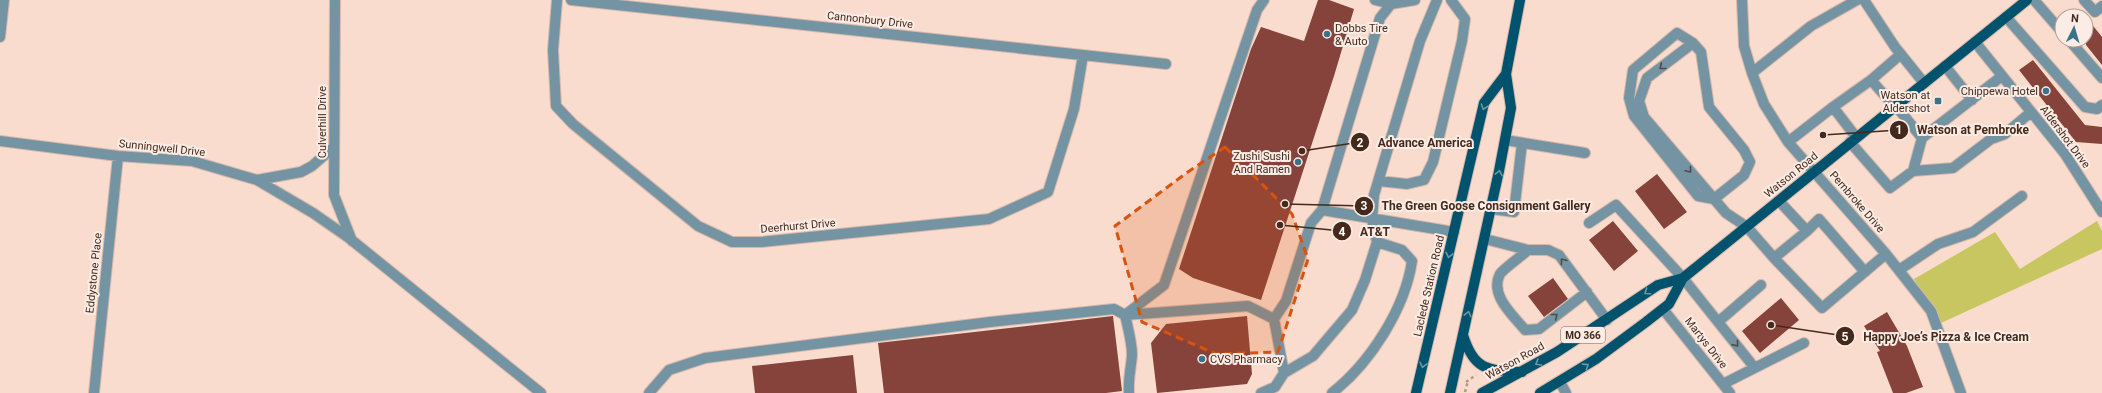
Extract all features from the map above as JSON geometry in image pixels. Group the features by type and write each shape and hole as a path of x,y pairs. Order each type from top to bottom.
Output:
{"main road":[{"name":"Laclede Station Road","path":"1450,393 1485,239 1511,108 1506,74 1520,0"},
{"name":"Watson Road","path":"1482,393 1522,372 1607,320 1658,285 1683,278 2027,0"},
{"name":"Laclede Station Road","path":"1416,393 1484,103 1506,74"},
{"name":"Watson Road","path":"1540,393 1560,382 1621,341 1663,309 1669,304 1683,278"},
{"path":"1463,334 1468,351 1474,361 1482,366 1501,371 1522,372"}],"street":[{"path":"0,37 4,0"},
{"name":"Culverhill Drive","path":"335,0 334,195 352,241"},
{"name":"Deerhurst Drive","path":"558,0 553,50 556,106 573,124 698,226 732,242 761,242 989,219 1048,192 1074,109 1083,55"},
{"name":"Cannonbury Drive","path":"571,0 1166,64"},
{"path":"1125,315 1164,285 1257,10 1264,0"},
{"path":"1375,0 1390,4 1416,0"},
{"path":"1261,393 1275,387 1284,373 1313,356 1352,310 1365,280 1377,242 1372,220 1374,196 1420,41 1437,0"},
{"path":"1379,181 1407,184 1424,180 1433,162 1462,40 1465,18 1451,0"},
{"name":"Pembroke Drive","path":"1742,0 1744,46 1752,73 1764,104 1788,142 1815,171 1886,254 1932,311 1961,393"},
{"path":"1752,73 1811,26 1857,0"},
{"path":"1864,0 1901,54 1924,83"},
{"path":"2034,0 2054,23"},
{"path":"2084,0 2095,12 2102,6"},
{"path":"1284,373 1274,320 1286,301 1311,223 1322,210 1380,18 1390,4"},
{"path":"2006,18 2085,107 2097,109 2102,105"},
{"path":"1677,33 1693,43 1701,52 1709,107 1744,150 1750,162 1744,175 1714,199 1698,196 1634,116 1629,98 1632,70 1677,33"},
{"name":"Aldershot Drive","path":"1975,42 2065,154 2102,212"},
{"path":"1693,43 1647,78 1639,101 1644,117 1714,199 1726,212 1747,227 1774,258 1822,308 1886,254"},
{"path":"2076,48 2102,78"},
{"path":"1788,142 1871,80 1901,54"},
{"path":"1945,66 1972,100"},
{"path":"1913,171 1922,138 2002,76"},
{"path":"1871,80 1922,138"},
{"path":"1833,107 1853,140 1890,188 1913,171 1953,168 1991,139 2004,134 2031,112"},
{"path":"1505,140 1585,153"},
{"name":"Sunningwell Drive","path":"0,141 118,156 192,161 257,180 301,172 312,166 334,147"},
{"path":"1491,209 1514,212 1522,143"},
{"name":"Eddystone Place","path":"94,393 118,156"},
{"name":"Culverhill Drive","path":"257,180 313,213 352,241 541,393"},
{"path":"1899,270 1938,244 1973,232 2022,196"},
{"path":"1779,201 1806,231"},
{"path":"1589,223 1616,205 1683,278 1754,367"},
{"path":"1322,210 1372,220 1454,232"},
{"path":"1774,258 1820,219 1865,272"},
{"path":"1485,239 1528,250 1548,250 1559,255 1607,320"},
{"path":"1332,393 1346,382 1373,350 1394,314 1409,280 1412,261 1402,250 1377,242"},
{"path":"1528,250 1501,274 1497,287 1499,298 1525,330 1540,329 1587,292"},
{"path":"1718,322 1761,286"},
{"path":"649,393 669,370 705,358 1114,309 1125,315 1248,306 1274,320"},
{"name":"Martys Drive","path":"1663,309 1730,393"},
{"path":"1125,315 1130,336 1132,356 1128,378 1129,393"},
{"path":"1723,384 1804,343"},
{"path":"1560,382 1566,393"}],"path":[{"path":"1464,383 1478,374"},
{"path":"1465,392 1468,381"}],"highlighted area":[{"path":"1225,147 1292,214 1308,259 1278,352 1216,354 1142,322 1115,226 1185,174"}],"shaded area":[{"path":"2097,221 2102,231 2102,249 1941,323 1914,279 1995,232 2020,269"}],"building":[{"path":"1318,0 1329,0 1354,9 1334,76 1261,300 1193,278 1179,269 1251,49 1261,27 1304,41"},
{"path":"2094,27 2102,37 2102,65 2088,48 2094,48"},
{"name":"Chippewa Hotel","path":"2033,60 2085,125 2102,127 2102,144 2076,142 2019,70"},
{"path":"1657,174 1687,212 1664,229 1635,191"},
{"path":"1613,221 1638,251 1614,271 1589,240"},
{"path":"1553,278 1568,299 1544,317 1528,296"},
{"path":"1781,298 1799,320 1760,353 1742,331"},
{"path":"1887,312 1907,346 1923,387 1906,393 1893,393 1877,352 1880,351 1864,326"},
{"path":"1113,316 1122,391 1106,393 884,393 878,343"},
{"name":"CVS Pharmacy","path":"1247,316 1252,374 1247,384 1157,393 1151,343 1166,324"},
{"path":"853,355 857,393 755,393 752,366"}],"place":[{"name":"Dobbs Tire & Auto","path":"1327,34"},
{"name":"Chippewa Hotel","path":"2046,91"},
{"name":"Watson at Aldershot","path":"1938,101"},
{"name":"Watson at Pembroke","path":"1823,135"},
{"name":"Advance America","path":"1302,151"},
{"name":"Zushi Sushi And Ramen","path":"1298,162"},
{"name":"The Green Goose Consignment Gallery","path":"1285,204"},
{"name":"AT&T","path":"1280,225"},
{"name":"Happy Joe’s Pizza & Ice Cream","path":"1771,325"},
{"name":"CVS Pharmacy","path":"1202,359"}]}
